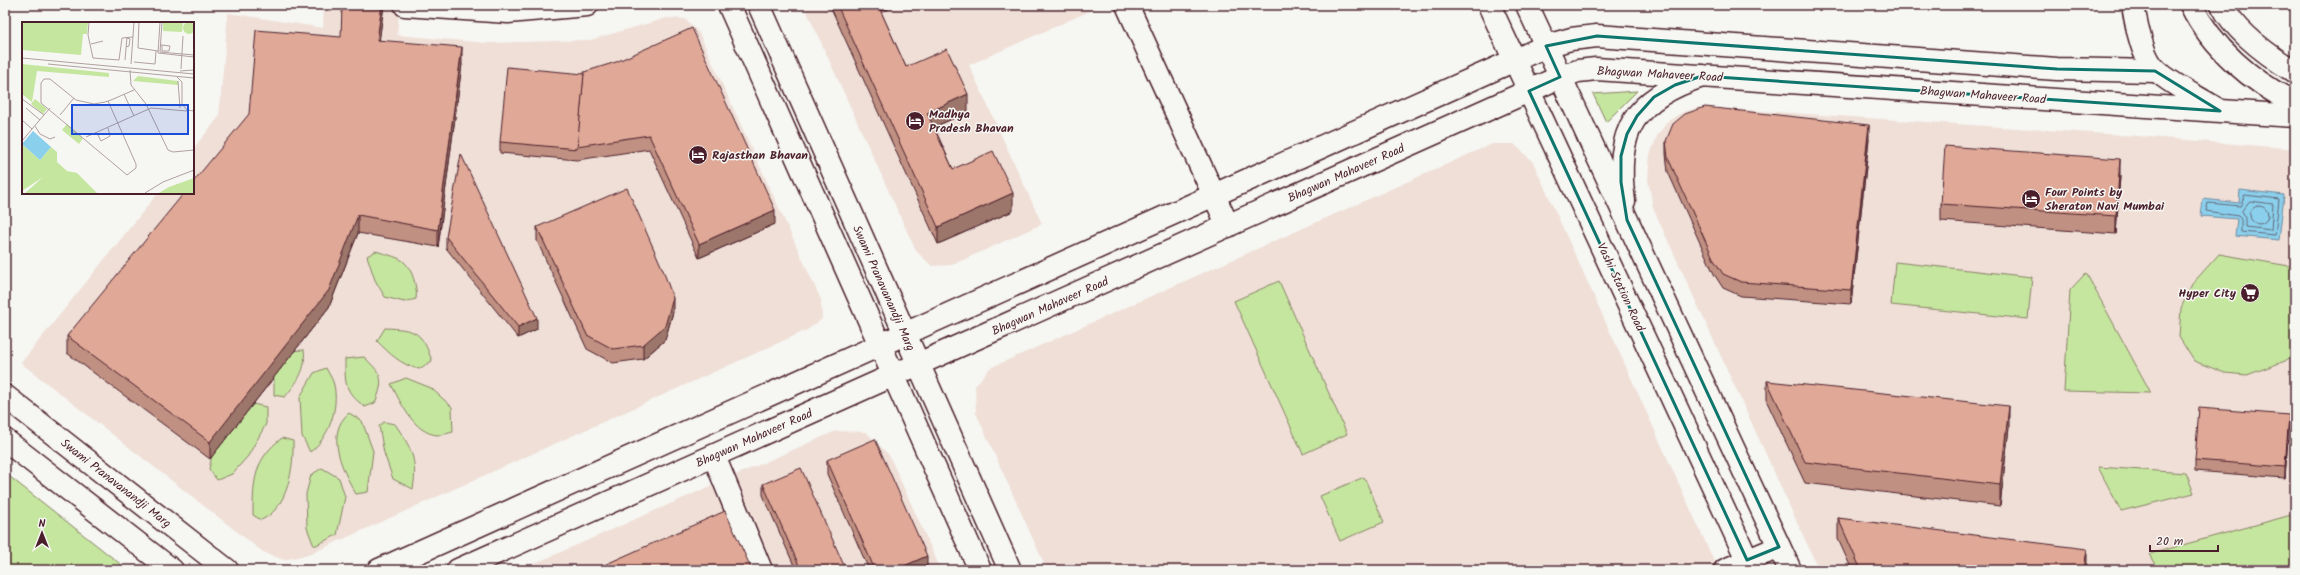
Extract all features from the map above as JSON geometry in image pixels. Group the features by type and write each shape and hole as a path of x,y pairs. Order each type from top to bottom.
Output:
{"main road":[{"path":"405,5 508,12 587,5"},
{"path":"729,5 980,570"},
{"name":"Swami Pranavanandji Marg","path":"758,5 1010,570"},
{"path":"1127,5 1228,226"},
{"name":"Vashi Station Road","path":"1489,5 1750,565"},
{"path":"1527,5 1790,570"},
{"path":"2133,5 2136,25 2143,48 2155,70 2220,111"},
{"path":"2191,5 2198,20 2218,45 2242,68 2266,86 2295,103"},
{"path":"2222,5 2239,28 2259,47 2295,72"},
{"path":"379,570 1546,46 1571,39 1597,36 2057,69 2155,70"},
{"name":"Bhagwan Mahaveer Road","path":"458,570 495,563 714,456 1560,77 1578,71 1596,69 2295,116"},
{"path":"1627,220 1621,182 1621,156 1627,134 1637,116 1654,97 1675,85 1702,76"},
{"name":"Swami Pranavanandji Marg","path":"5,396 227,570"},
{"path":"5,440 172,570"},
{"path":"714,456 761,570"},
{"path":"955,514 980,503"},
{"path":"1725,570 1750,565 1779,547"}],"highlighted area":[{"path":"1597,36 2057,69 2155,71 2220,111 1702,76 1675,85 1654,97 1637,116 1627,134 1621,156 1621,182 1627,220 1779,547 1747,560 1529,91 1560,77 1546,46"}],"shaded area":[{"path":"324,5 400,5 397,35 486,43 590,40 667,18 685,19 699,33 821,300 822,319 807,330 310,554 284,560 263,552 21,363 157,194 194,194 194,148 219,117 228,13 323,28"},
{"path":"804,5 1098,5 1099,7 969,65 1042,224 952,265 932,266 916,251"},
{"path":"1701,107 2138,136 2295,149 2295,570 1819,570 1653,208 1648,179 1650,155 1657,136 1668,121 1683,112"},
{"path":"1492,144 1514,144 1533,162 1718,570 1047,570 976,413 975,386 990,368"},
{"path":"836,431 866,432 889,455 941,570 520,570"}],"green space":[{"path":"1637,91 1606,122 1593,94"},
{"path":"376,251 397,258 406,264 414,278 416,299 404,302 385,297 375,280 367,256"},
{"path":"2219,254 2295,267 2295,354 2285,361 2247,375 2225,373 2194,361 2179,337 2181,308 2192,284"},
{"path":"1895,262 2032,277 2028,319 1891,305"},
{"path":"2086,273 2151,393 2064,391 2070,290"},
{"path":"1279,281 1347,434 1303,454 1234,301"},
{"path":"385,328 411,331 416,334 425,344 432,361 419,369 407,365 396,358 377,341"},
{"path":"304,350 304,364 297,381 285,397 274,395 274,369 288,351"},
{"path":"364,357 375,368 381,382 375,403 365,407 349,391 346,381 345,368 345,359"},
{"path":"326,368 334,385 334,413 327,431 317,446 310,452 302,436 300,397 314,373"},
{"path":"406,378 431,388 452,407 453,432 440,435 429,433 415,423 403,407 391,384"},
{"path":"253,404 266,407 266,424 248,456 232,474 217,480 209,469 214,446"},
{"path":"349,413 362,421 373,451 368,492 356,494 341,464 337,442 338,431 342,421"},
{"path":"384,422 395,424 409,447 415,470 413,489 393,479 384,453 379,426"},
{"path":"282,438 293,441 292,463 288,486 278,507 270,515 261,520 253,515 257,472 266,454"},
{"path":"2098,467 2186,473 2194,493 2121,511"},
{"path":"322,468 339,478 345,497 337,535 314,546 307,528 306,494 311,475"},
{"path":"5,473 128,570 5,570"},
{"path":"1364,477 1384,522 1340,541 1320,496"},
{"path":"2295,514 2295,570 2159,570 2150,554"}],"water":[{"path":"2240,190 2284,195 2279,240 2235,236 2237,219 2201,216 2203,199 2239,203"}],"building":[{"path":"342,5 382,5 377,40 462,47 438,230 358,215 329,290 210,442 67,336 183,194 194,194 194,181 249,114 256,30 341,37"},
{"name":"Madhya Pradesh Bhavan","path":"837,5 878,5 906,67 947,49 968,94 927,113 953,169 993,151 1013,193 938,227"},
{"name":"Rajasthan Bhavan","path":"692,28 775,210 699,244 649,135 577,146 584,72 616,62"},
{"path":"507,67 584,74 577,149 500,142"},
{"path":"1705,107 1869,125 1851,290 1741,282 1723,274 1714,260 1668,158 1666,141 1673,124 1685,114"},
{"name":"Four Points by Sheraton Navi Mumbai","path":"1945,146 2120,159 2116,216 1941,204"},
{"path":"461,154 537,318 518,327 446,237"},
{"path":"627,188 663,270 673,298 665,326 643,345 613,349 587,335 537,227"},
{"path":"1767,381 2009,406 2000,485 1805,462"},
{"path":"2199,408 2289,415 2285,467 2195,460"},
{"path":"875,439 927,556 895,570 875,570 827,460"},
{"path":"801,468 846,570 801,570 763,484"},
{"path":"725,511 752,570 593,570"},
{"path":"1838,518 2087,549 2084,570 1861,570"}],"place":[{"name":"Madhya Pradesh Bhavan","path":"915,121"},
{"name":"Rajasthan Bhavan","path":"698,155"},
{"name":"Four Points by Sheraton Navi Mumbai","path":"2031,199"},
{"name":"Hyper City","path":"2250,293"}]}
